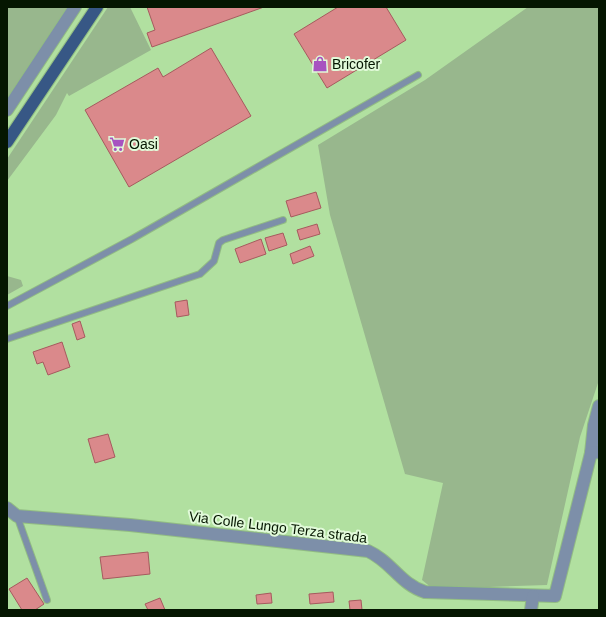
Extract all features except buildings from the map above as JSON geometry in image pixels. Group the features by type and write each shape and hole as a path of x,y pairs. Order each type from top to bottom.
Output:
{"main road":[{"path":"7,142 97,7"}],"street":[{"path":"7,110 75,7"},
{"path":"595,453 594,425 599,406"},
{"name":"Via Colle Lungo Terza strada","path":"17,516 348,547 368,551 376,555 384,560 402,580 414,589 426,592 554,596 595,453"},
{"path":"7,508 17,516"},
{"path":"532,610 533,596"}],"lane":[{"path":"7,306 132,239 418,75"},
{"path":"7,339 200,274 214,261 219,243 223,240 283,220"},
{"path":"17,516 47,600"}],"green space":[{"path":"7,7 80,7 7,117"},
{"path":"108,7 130,7 151,50 69,96 67,93 56,115 7,181 7,159"},
{"path":"528,7 599,7 599,380 580,437 547,585 433,589 422,580 443,483 405,474 330,215 318,145 425,80"},
{"path":"7,276 21,280 23,286 7,295"}],"place":[{"name":"Bricofer","path":"320,64"},
{"name":"Oasi","path":"117,144"}]}
